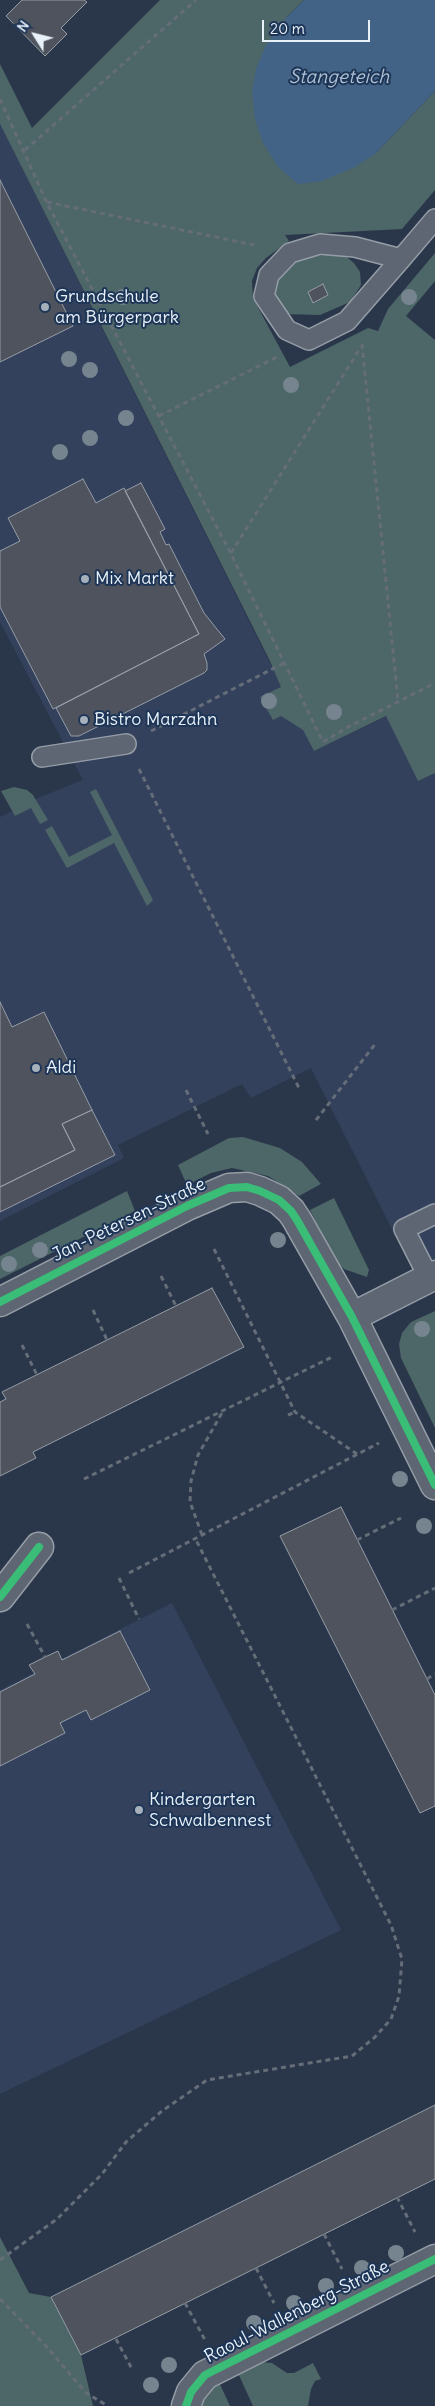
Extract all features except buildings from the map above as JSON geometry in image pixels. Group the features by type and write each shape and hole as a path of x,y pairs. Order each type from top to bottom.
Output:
{"street":[{"name":"Jan-Petersen-Straße","path":"0,1302 187,1206 229,1188 247,1187 279,1200 291,1211 352,1317 435,1485"},
{"path":"352,1317 432,1277"},
{"path":"0,1597 39,1547"},
{"name":"Raoul-Wallenberg-Straße","path":"186,2406 191,2392 205,2375 432,2260"}],"lane":[{"path":"401,259 355,247 320,244 290,253 269,275 264,296 286,330 309,340 347,321 401,259 435,219"},
{"path":"42,757 126,744"},
{"path":"432,1277 404,1229 435,1214"}],"path":[{"path":"25,150 196,0"},
{"path":"0,99 25,150 46,201 231,554 323,742 435,683"},
{"path":"46,201 290,253"},
{"path":"159,416 309,340"},
{"path":"231,554 361,346 398,701"},
{"path":"284,663 126,744 300,1090"},
{"path":"316,1120 376,1043"},
{"path":"186,1090 208,1134"},
{"path":"214,1249 294,1412 358,1454"},
{"path":"161,1276 176,1306"},
{"path":"93,1310 107,1340"},
{"path":"22,1345 37,1375"},
{"path":"84,1479 322,1362"},
{"path":"202,1535 190,1502 191,1481 198,1455 223,1410"},
{"path":"288,1415 294,1412"},
{"path":"128,1573 407,1429"},
{"path":"357,1540 401,1518"},
{"path":"0,2260 57,2219 102,2174 126,2142 162,2111 207,2080 352,2056 375,2037 392,2019 399,1996 402,1959 391,1925 195,1538"},
{"path":"119,1578 139,1619"},
{"path":"392,1610 435,1588"},
{"path":"27,1624 45,1657"},
{"path":"427,1678 435,1674"},
{"path":"397,2198 432,2260"},
{"path":"324,2234 356,2299"},
{"path":"256,2268 289,2333"},
{"path":"0,2299 46,2346 86,2393 108,2406"},
{"path":"186,2303 219,2368"},
{"path":"116,2338 132,2369"}],"shaded area":[{"path":"0,124 314,751 387,716 418,780 435,773 435,1265 415,1275 311,1068 251,1098 242,1084 118,1145 124,1158 0,1221 0,817 38,798 83,780 0,622"},
{"name":"Kindergarten Schwalbennest","path":"172,1603 341,1930 0,2094 0,1690"}],"green space":[{"path":"160,0 304,0 287,17 375,154 435,91 435,190 402,229 285,235 289,241 266,258 257,268 252,281 253,298 290,367 368,328 378,331 388,309 435,253 435,281 406,316 435,340 435,773 418,781 386,716 314,751 303,730 281,716 273,720 260,697 281,687 269,659 0,124 0,64 32,128"},
{"path":"330,254 344,255 354,263 360,272 361,285 350,302 320,315 283,314 275,300 273,291 276,281 293,263 303,258"},
{"path":"14,787 27,790 33,795 48,820 40,824 31,808 15,816 1,791"},
{"path":"96,789 153,900 147,906 114,843 67,868 45,830 52,826 69,857 112,835 90,792"},
{"path":"243,1137 280,1148 302,1162 321,1184 299,1196 268,1176 232,1168 211,1173 187,1185 178,1165 229,1138"},
{"path":"127,1191 135,1211 0,1279 0,1256"},
{"path":"334,1198 369,1270 367,1277 344,1269 335,1261 310,1210"},
{"path":"435,1311 435,1428 401,1358 399,1344 402,1333 411,1322"},
{"path":"0,2237 29,2293 51,2297 81,2355 93,2406 0,2406"},
{"path":"260,2362 272,2363 287,2373 294,2373 313,2363 321,2379 315,2381 311,2389 308,2406 253,2406 238,2373"},
{"path":"219,2382 230,2406 199,2406 207,2391"}],"water":[{"name":"Stangeteich","path":"304,0 435,0 435,91 375,154 355,167 322,181 298,184 279,168 263,143 255,119 252,92 256,69 266,45 287,17"}],"cycle path":[{"path":"0,1302 187,1206 229,1188 247,1187 260,1191 279,1200 291,1211 297,1220 352,1317 435,1485"},
{"path":"0,1597 39,1547"},
{"path":"186,2406 191,2392 205,2375 435,2259"}],"place":[{"name":"Grundschule am Bürgerpark","path":"45,307"},
{"name":"Mix Markt","path":"85,579"},
{"name":"Bistro Marzahn","path":"84,720"},
{"name":"Aldi","path":"36,1068"},
{"name":"Kindergarten Schwalbennest","path":"139,1810"}]}
